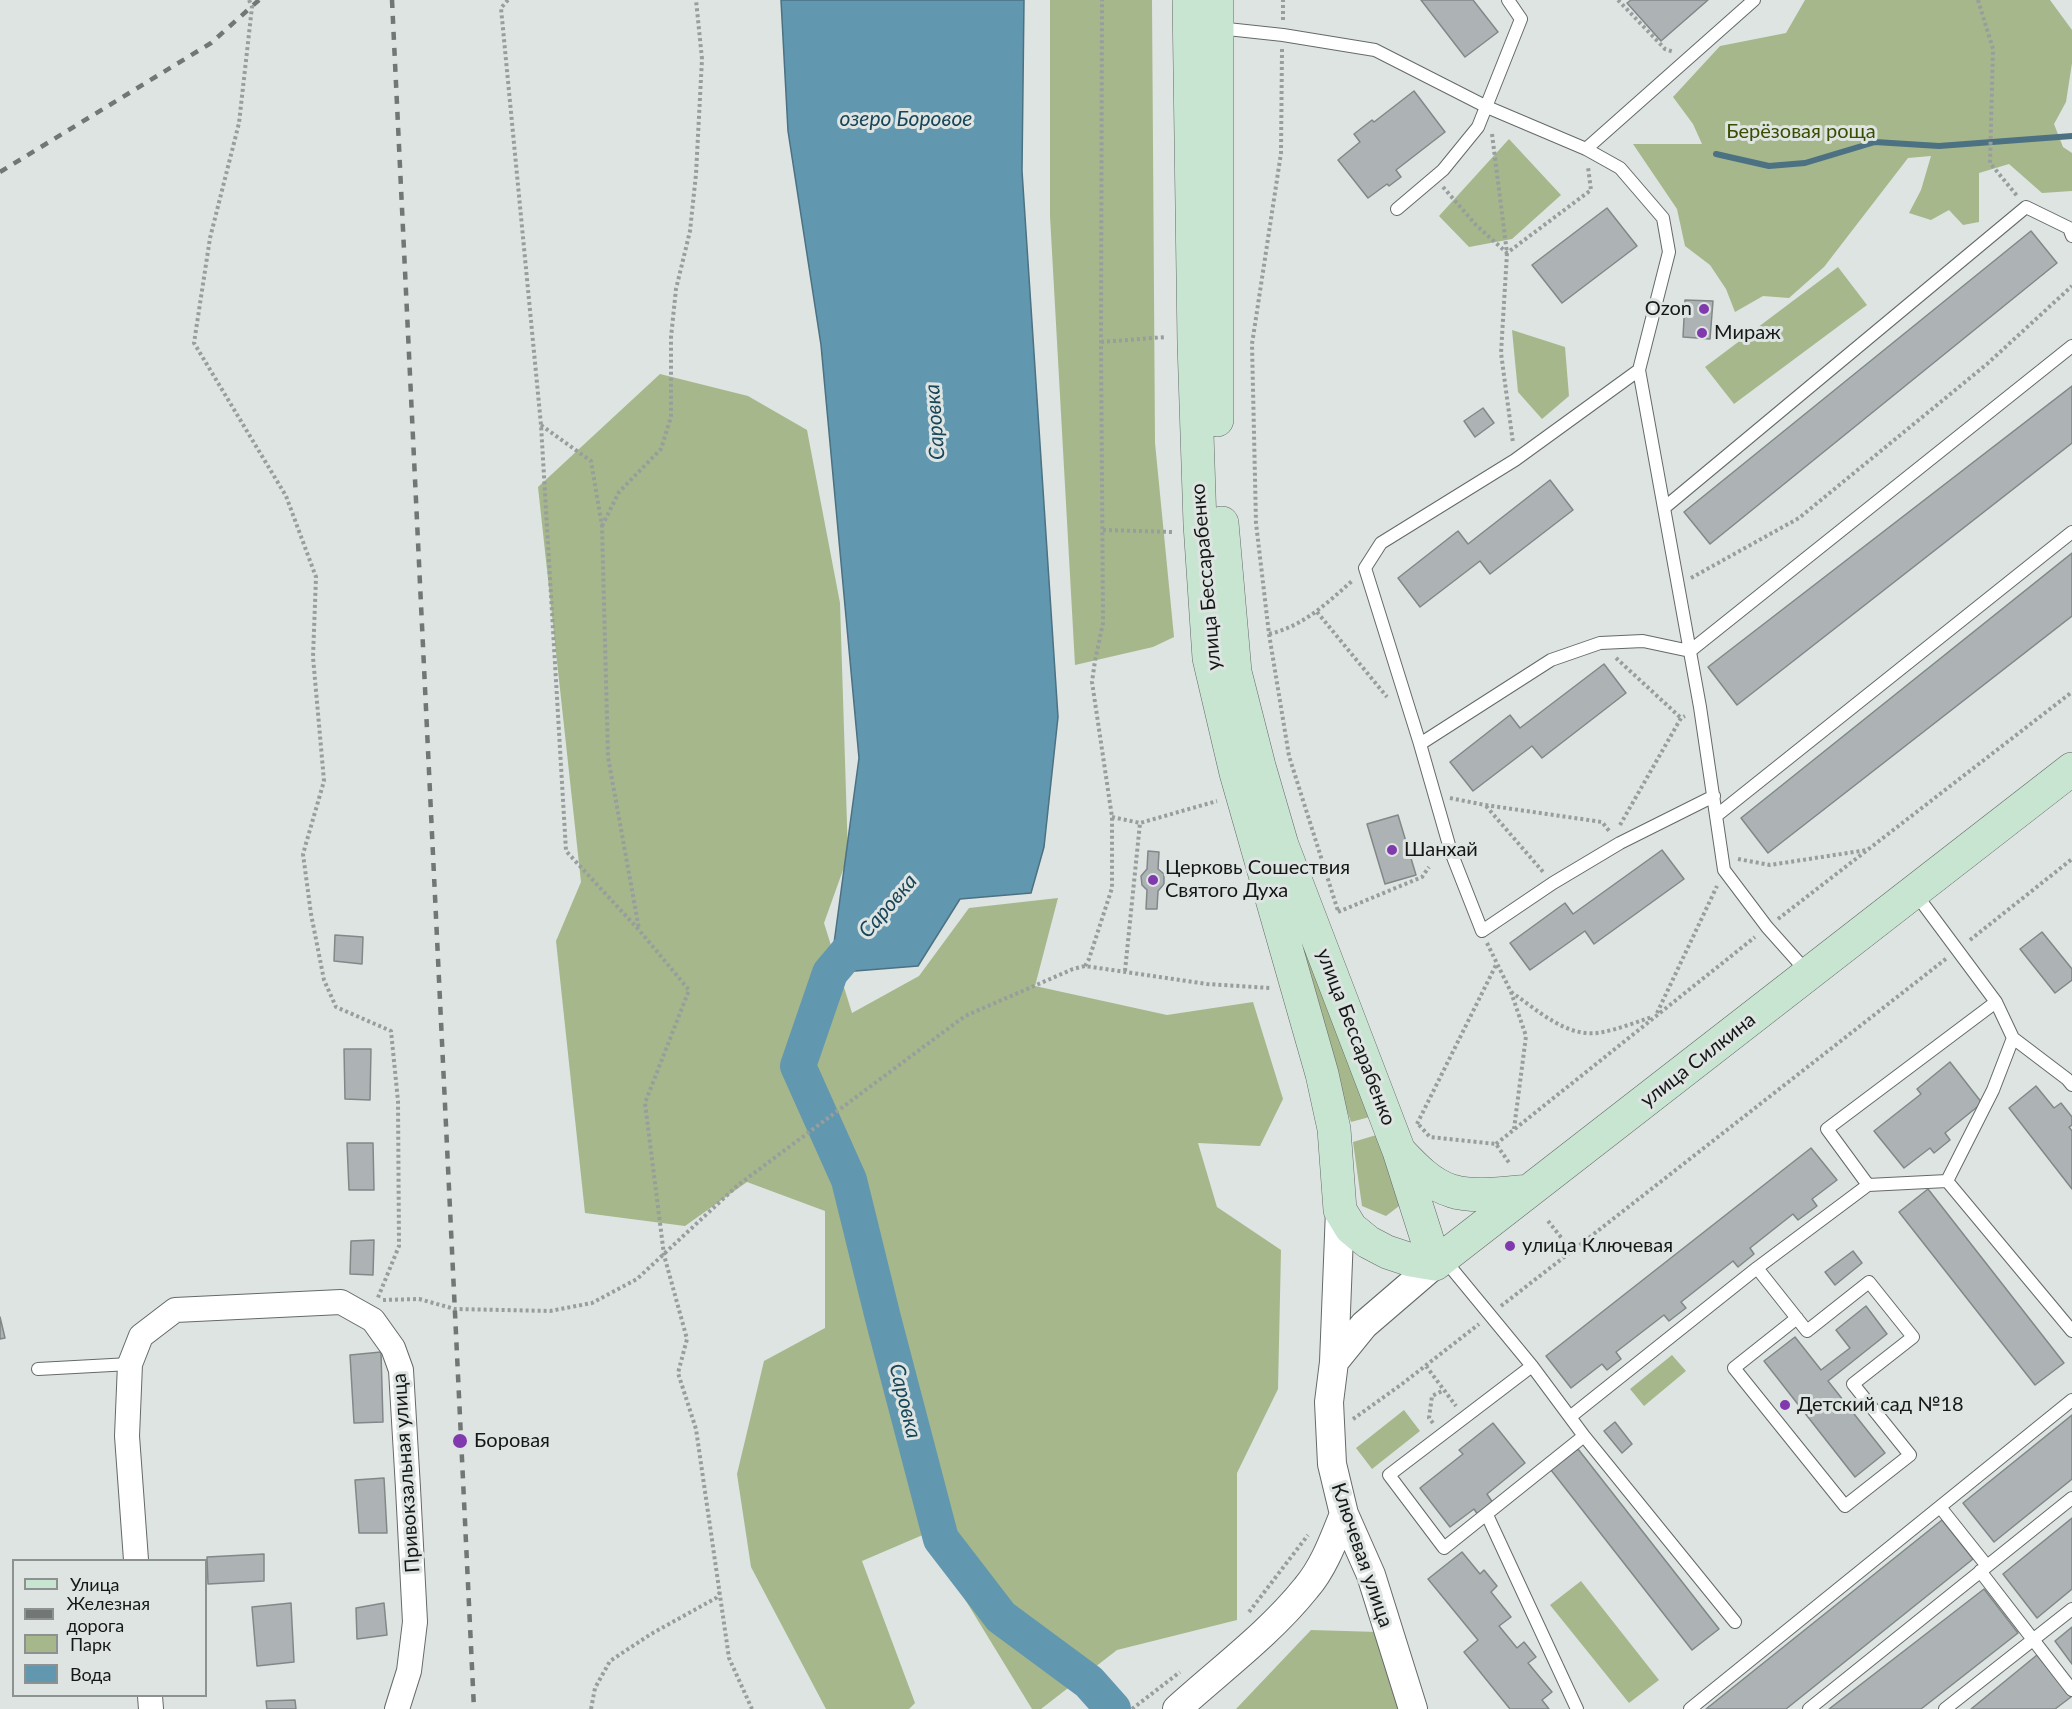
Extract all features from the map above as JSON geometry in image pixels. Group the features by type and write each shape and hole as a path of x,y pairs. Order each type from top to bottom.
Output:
{"main road":[{"name":"улица Бессарабенко","path":"1189,0 1193,341 1200,524 1209,658 1236,773 1322,1074 1335,1128 1340,1210"},
{"name":"улица Бессарабенко","path":"1217,14 1193,341 1217,467 1235,672 1282,845 1439,1261"},
{"name":"улица Силкина","path":"1439,1261 2072,769"},
{"name":"улица Бессарабенко","path":"1399,1152 1421,1174 1452,1191 1489,1194 1529,1191"},
{"path":"1340,1210 1351,1228 1368,1242 1387,1252 1411,1260 1439,1261"}],"street":[{"name":"улица Бессарабенко","path":"1335,1362 1340,1210"},
{"name":"улица Силкина","path":"1335,1362 1364,1325 1439,1261"},
{"path":"136,1559 127,1436 130,1364 141,1336 175,1310 340,1302"},
{"name":"Привокзальная улица","path":"340,1302 373,1320 393,1348 401,1370 415,1622 409,1671 397,1709"},
{"name":"Ключевая улица","path":"1335,1362 1329,1402 1332,1464 1344,1514 1371,1575 1413,1709"},
{"path":"1179,1708 1257,1640 1307,1588 1326,1558 1344,1514"}],"lane":[{"path":"1398,209 1443,170 1478,127 1521,19 1508,0"},
{"path":"1586,149 1754,0"},
{"path":"1217,14 1283,35 1375,50 1487,107 1586,149 1620,168 1663,218 1669,252 1639,370 1700,707 1724,870 1767,927 1809,974"},
{"path":"1664,508 2026,207 2071,230"},
{"path":"1690,651 2072,346"},
{"path":"1639,370 1515,460 1381,543 1365,568 1451,852 1482,932 1617,839 1714,796"},
{"path":"1716,816 2072,532"},
{"path":"1420,744 1551,660 1600,643 1643,640 1690,651"},
{"path":"1914,892 1996,1002 2013,1038 2072,1085"},
{"path":"1869,1185 1827,1129 1996,1002"},
{"path":"1947,1181 1993,1090 2013,1038"},
{"path":"1570,1417 1757,1268 1869,1185 1947,1181"},
{"path":"1947,1181 2072,1331"},
{"path":"1439,1261 1532,1366 1584,1436 1734,1622"},
{"path":"1757,1268 1797,1318 1807,1331 1869,1282 1913,1337 1854,1384 1910,1455 1845,1506 1734,1368 1797,1318"},
{"path":"38,1369 130,1364"},
{"path":"1532,1366 1389,1475 1444,1548 1584,1436"},
{"path":"1690,1709 2072,1400"},
{"path":"1809,1709 2072,1498"},
{"path":"1940,1507 2033,1640 2072,1690"},
{"path":"1487,1515 1577,1709"},
{"path":"1945,1709 2072,1609"}],"path":[{"path":"249,0 252,7 239,123 210,238 194,343 286,496 316,578 313,657 324,781 303,854 311,914 324,980 336,1007 391,1031 398,1101 399,1246 377,1301"},
{"path":"500,0 541,425 566,851 639,930 689,990 645,1103 664,1255 687,1339 678,1373 696,1429 729,1658 752,1709"},
{"path":"501,8 508,0"},
{"path":"602,526 619,492 661,449 671,417 672,325 676,289 690,231 696,174 702,59 696,0"},
{"path":"1085,966 1112,888 1112,817 1092,682 1103,623 1102,0"},
{"path":"1283,0 1281,153 1252,344 1256,523 1269,634 1289,756 1342,923"},
{"path":"1618,0 1665,49 1688,58"},
{"path":"1978,0 1993,49 1990,163 2026,207"},
{"path":"1492,131 1507,253 1501,353 1515,460"},
{"path":"1507,253 1591,190 1586,149"},
{"path":"1434,178 1476,225 1507,253"},
{"path":"1678,585 1799,518 1987,364 2072,286"},
{"path":"1101,342 1193,341"},
{"path":"541,425 591,460 602,526 608,757 639,930"},
{"path":"1103,530 1173,532"},
{"path":"1269,634 1286,630 1317,612 1365,568"},
{"path":"1317,612 1388,698"},
{"path":"1600,643 1681,718"},
{"path":"1413,1119 1430,1137 1496,1143 1767,927 2072,692"},
{"path":"1435,795 1485,805 1602,822 1617,839 1681,718 1700,707"},
{"path":"1112,817 1140,824 1217,801"},
{"path":"1485,805 1553,883"},
{"path":"1125,972 1140,824"},
{"path":"1722,856 1770,865 1867,850"},
{"path":"1548,1221 1572,1251 2072,859"},
{"path":"1338,912 1422,877 1429,867"},
{"path":"1511,992 1562,1026 1582,1034 1601,1033 1656,1016 1724,870"},
{"path":"1482,932 1511,992 1526,1036 1514,1130"},
{"path":"1417,1124 1496,965"},
{"path":"340,1302 419,1299 455,1309 550,1311 592,1304 636,1279 738,1185 964,1016 1085,966 1207,984 1272,988"},
{"path":"1496,1143 1510,1164"},
{"path":"1426,1366 1464,1418"},
{"path":"1442,1435 1429,1418 1432,1396 1444,1390"},
{"path":"1244,1617 1311,1530"},
{"path":"591,1709 595,1688 610,1661 651,1634 716,1598 720,1591"},
{"path":"1132,1709 1185,1668"}],"green space":[{"path":"1050,0 1152,0 1155,443 1174,637 1153,647 1075,665 1050,216"},
{"name":"Берёзовая роща","path":"1805,0 2050,0 2072,30 2072,63 2066,102 2054,124 2063,147 2072,153 2072,191 2042,193 2009,164 1979,173 1979,222 1963,225 1949,210 1931,220 1909,213 1921,190 1931,156 1908,158 1824,267 1789,298 1763,296 1735,312 1726,289 1710,265 1685,246 1677,209 1633,144 1702,144 1693,124 1673,97 1720,46 1786,33"},
{"path":"1509,139 1561,195 1512,239 1469,247 1439,216"},
{"path":"1838,267 1867,305 1734,404 1705,367"},
{"path":"1512,330 1565,347 1569,396 1542,419 1518,392"},
{"path":"660,374 748,396 807,430 840,603 848,856 824,923 852,1013 919,976 969,908 1058,898 1035,986 1167,1015 1253,1002 1283,1099 1260,1146 1198,1143 1217,1207 1281,1250 1278,1389 1237,1473 1237,1620 1117,1650 1041,1709 1032,1709 925,1534 862,1561 915,1703 909,1709 826,1709 751,1567 737,1474 764,1361 825,1328 825,1211 747,1182 685,1226 585,1213 556,941 581,882 538,487"},
{"path":"1253,776 1377,1115 1351,1122 1321,1036"},
{"path":"1383,1133 1403,1203 1386,1216 1362,1206 1353,1142"},
{"path":"1672,1355 1686,1371 1644,1406 1630,1389"},
{"path":"1404,1410 1420,1431 1372,1469 1356,1448"},
{"path":"1581,1581 1659,1680 1629,1703 1550,1605"},
{"path":"1311,1630 1378,1632 1404,1709 1236,1709"}],"water":[{"name":"озеро Боровое","path":"781,0 1024,0 1022,171 1058,717 1044,847 1031,893 960,899 918,966 830,973 859,758 821,345 788,131"}],"building":[{"path":"1421,0 1473,0 1498,32 1465,57"},
{"path":"1631,0 1708,0 1661,41 1627,3"},
{"path":"1414,91 1445,132 1396,170 1401,177 1368,198 1338,160 1360,142 1354,134 1372,120 1374,122"},
{"path":"1607,208 1637,246 1562,303 1532,265"},
{"path":"2031,231 2057,263 1710,544 1684,512"},
{"path":"1685,300 1713,301 1710,339 1683,337"},
{"path":"2072,386 2072,443 1737,705 1708,667"},
{"path":"1483,408 1494,423 1475,437 1464,421"},
{"path":"1550,480 1573,510 1490,574 1480,561 1420,607 1398,578 1458,531 1468,544"},
{"path":"2072,553 2072,616 1768,853 1741,818"},
{"path":"1604,664 1626,693 1542,758 1532,746 1473,791 1450,762 1510,715 1520,728"},
{"name":"Шанхай","path":"1398,815 1416,875 1385,884 1367,824"},
{"path":"1662,850 1684,879 1594,944 1585,931 1530,970 1510,943 1565,903 1573,914"},
{"name":"Церковь Сошествия Святого Духа","path":"1148,851 1159,852 1158,869 1164,874 1164,884 1158,891 1157,909 1146,909 1147,890 1142,885 1141,876 1147,869"},
{"path":"2042,932 2072,969 2072,980 2055,993 2020,949"},
{"path":"335,935 363,937 362,964 334,961"},
{"path":"344,1049 371,1049 370,1100 345,1099"},
{"path":"1950,1062 1982,1103 1945,1133 1950,1140 1934,1153 1930,1148 1904,1168 1874,1131 1921,1094 1917,1089"},
{"path":"2036,1086 2054,1108 2061,1103 2072,1117 2072,1125 2069,1127 2072,1131 2072,1189 2009,1108"},
{"path":"347,1143 373,1143 374,1190 349,1190"},
{"path":"1811,1148 1837,1180 1812,1199 1817,1206 1798,1220 1793,1214 1750,1248 1754,1254 1738,1267 1733,1261 1681,1302 1686,1308 1669,1321 1664,1315 1616,1352 1621,1359 1607,1370 1602,1364 1571,1388 1546,1356"},
{"path":"1928,1189 2064,1363 2035,1385 1899,1212"},
{"path":"374,1240 373,1275 350,1274 351,1241"},
{"path":"1853,1251 1862,1263 1835,1285 1825,1272"},
{"path":"1866,1306 1887,1334 1828,1381 1885,1453 1855,1477 1764,1361 1795,1337 1821,1370 1850,1348 1836,1330"},
{"path":"0,1317 5,1338 0,1339"},
{"path":"381,1352 383,1422 354,1423 350,1355"},
{"path":"2072,1415 2072,1479 1994,1542 1963,1503"},
{"path":"1615,1422 1632,1444 1622,1453 1604,1431"},
{"path":"1493,1423 1525,1463 1487,1494 1493,1503 1478,1515 1474,1509 1450,1527 1420,1488 1463,1454 1459,1450"},
{"path":"1578,1449 1719,1629 1692,1650 1551,1470"},
{"path":"384,1478 387,1533 359,1533 355,1480"},
{"path":"2072,1518 2072,1589 2037,1618 2003,1574"},
{"path":"1942,1520 1973,1559 1786,1709 1706,1709"},
{"path":"1462,1552 1480,1574 1484,1570 1497,1586 1491,1592 1511,1617 1499,1626 1517,1648 1524,1642 1536,1657 1528,1663 1552,1692 1542,1700 1549,1709 1510,1709 1464,1652 1478,1640 1428,1579"},
{"path":"264,1554 264,1581 208,1584 207,1557"},
{"path":"1984,1589 2018,1633 1921,1709 1829,1709"},
{"path":"291,1603 294,1662 257,1666 252,1607"},
{"path":"384,1603 387,1635 357,1639 356,1608"},
{"path":"2072,1627 2072,1664 2055,1641"},
{"path":"2037,1655 2071,1697 2055,1709 1971,1709"},
{"path":"295,1700 296,1709 267,1709 266,1701"}],"waterway":[{"path":"1716,154 1769,166 1805,163 1875,142 1939,146 2072,136"},
{"name":"Саровка","path":"862,935 830,973 798,1066 849,1180 941,1539 1001,1617 1089,1682 1113,1709"}],"railway":[{"path":"0,172 211,43 259,0"},
{"path":"392,0 474,1709"}],"place":[{"name":"Ozon","path":"1704,309"},
{"name":"Мираж","path":"1702,333"},
{"name":"Шанхай","path":"1392,850"},
{"name":"Церковь Сошествия Святого Духа","path":"1153,880"},
{"name":"улица Ключевая","path":"1510,1246"},
{"name":"Детский сад №18","path":"1785,1405"},
{"name":"Боровая","path":"460,1441"}]}
